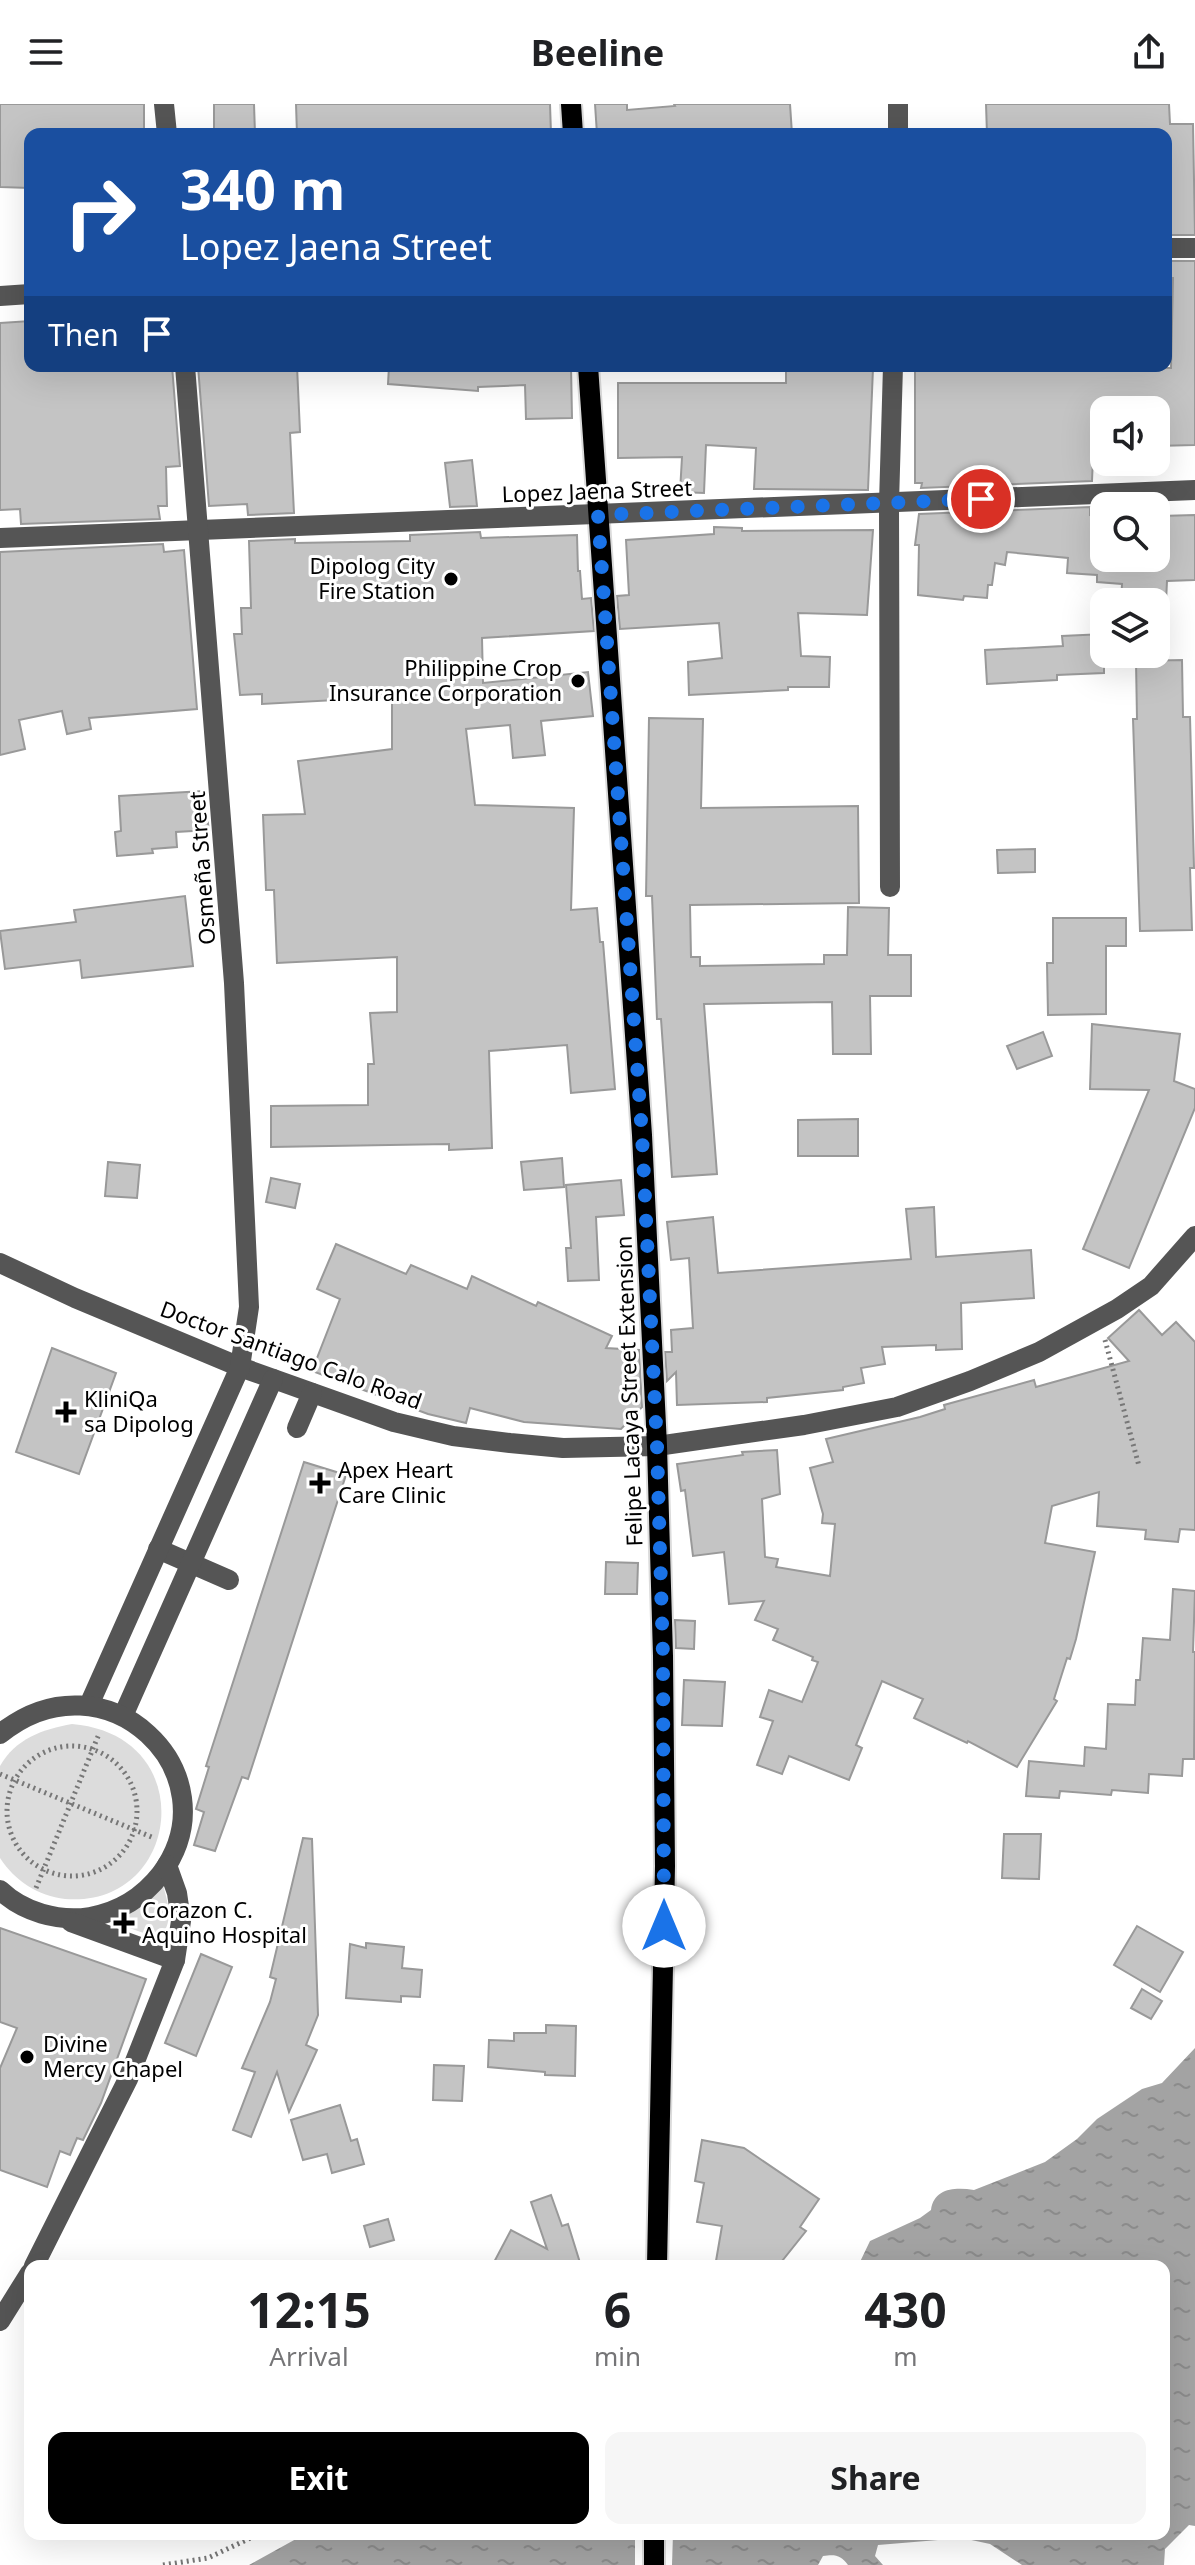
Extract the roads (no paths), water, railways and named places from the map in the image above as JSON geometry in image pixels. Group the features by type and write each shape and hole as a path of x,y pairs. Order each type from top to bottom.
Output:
{"main road":[{"path":"571,104 573,128"},
{"name":"Felipe Lacaya Street Extension","path":"588,372 642,1135 657,1446 665,1881 657,2260"},
{"path":"654,2540 654,2565"}],"street":[{"path":"164,104 166,128"},
{"path":"898,104 898,128"},
{"path":"1172,248 1195,248"},
{"path":"0,296 24,294"},
{"name":"Osmeña Street","path":"89,1705 240,1367 249,1307 235,999 185,372"},
{"path":"890,887 889,503 893,372"},
{"name":"Lopez Jaena Street","path":"0,538 1195,490"},
{"name":"Doctor Santiago Calo Road","path":"0,1263 240,1367 394,1422 453,1436 563,1448 657,1446 804,1425 897,1407 1039,1352 1099,1320 1151,1286 1195,1236"},
{"path":"123,1716 273,1379"},
{"path":"297,1428 312,1393"},
{"path":"158,1549 229,1580"},
{"path":"0,1734 32,1712 51,1707 89,1705 123,1716 159,1737 177,1781 181,1824 167,1865 139,1896 122,1908 81,1918 60,1918"},
{"path":"37,2260 128,2079 175,1960 181,1921 177,1893 167,1865"},
{"path":"0,1890 25,1898 39,1913 175,1960"},
{"path":"0,1897 25,1898"},
{"path":"0,2321 24,2283"}],"water":[{"path":"1195,2048 1195,2526 1189,2525 1165,2549 1164,2565 1022,2565 990,2544 971,2540 1170,2540 1170,2260 861,2260 870,2241 920,2218 931,2210 941,2193 953,2189 974,2190 1045,2162 1077,2139 1097,2119 1142,2089 1162,2083"},
{"path":"294,2540 938,2540 878,2545 875,2556 883,2565 848,2565 840,2557 831,2555 823,2556 818,2565 249,2565"}],"place":[{"name":"Dipolog City Fire Station","path":"451,579"},
{"name":"Philippine Crop Insurance Corporation","path":"578,681"},
{"name":"KliniQa sa Dipolog","path":"66,1412"},
{"name":"Apex Heart Care Clinic","path":"320,1483"},
{"name":"Corazon C. Aquino Hospital","path":"124,1923"},
{"name":"Divine Mercy Chapel","path":"27,2057"}]}
